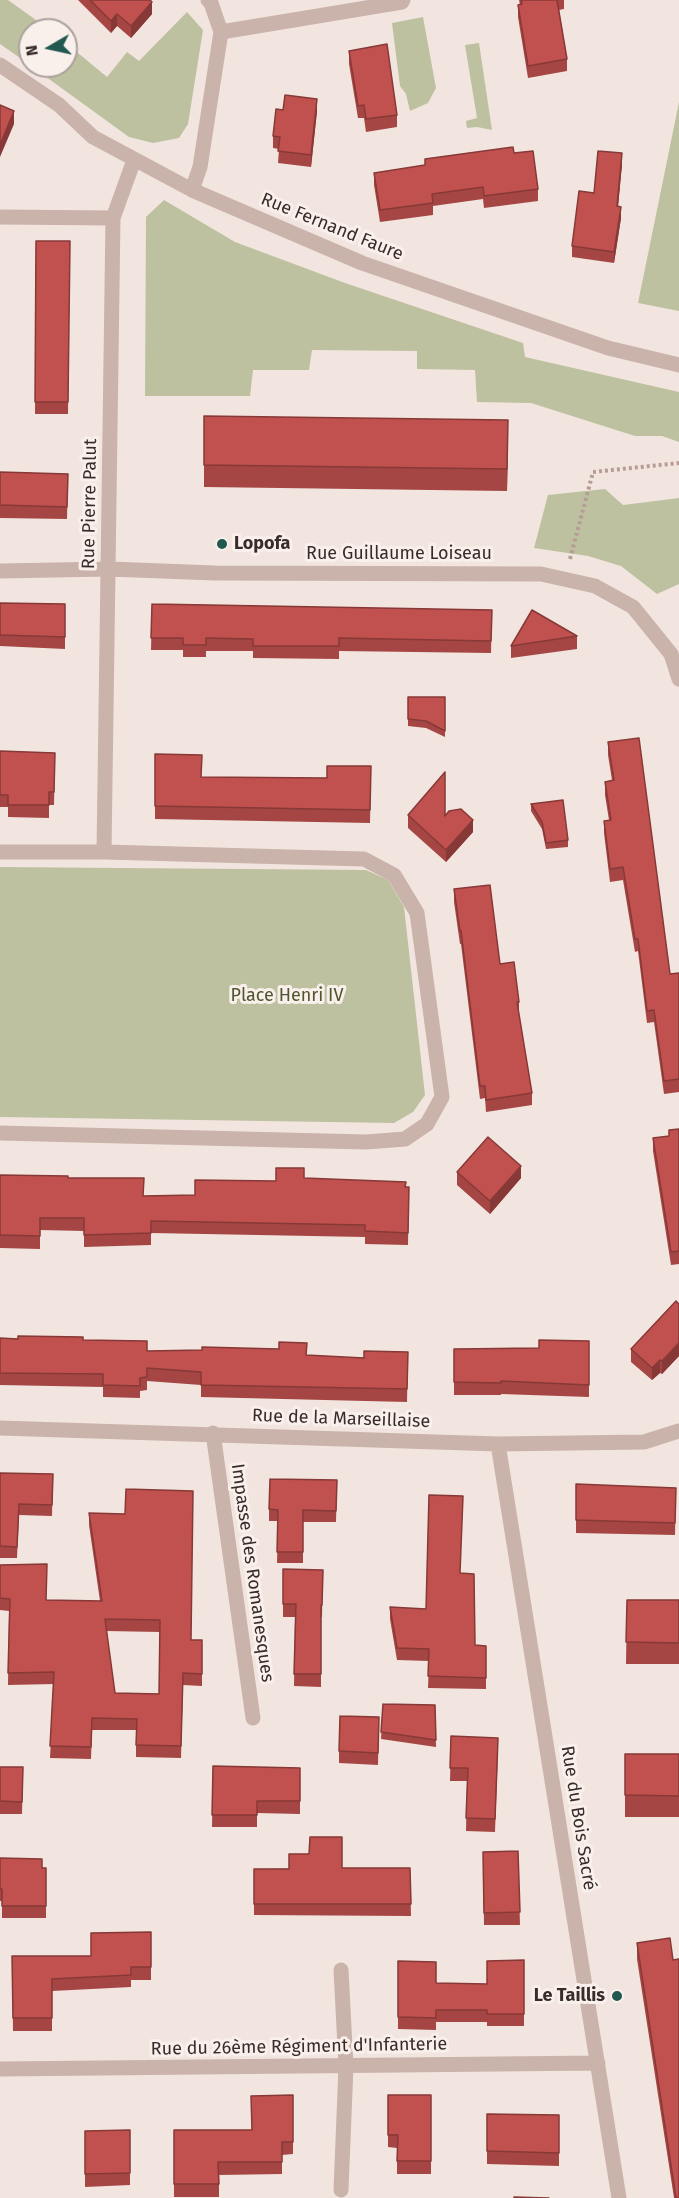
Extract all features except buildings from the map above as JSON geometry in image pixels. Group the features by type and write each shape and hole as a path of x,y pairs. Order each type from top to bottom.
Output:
{"street":[{"path":"192,190 200,167 221,32 208,0"},
{"path":"221,32 403,0"},
{"name":"Rue Fernand Faure","path":"0,65 59,105 93,137 192,190 362,262 608,348 679,365"},
{"name":"Rue Pierre Palut","path":"104,852 113,218 134,160"},
{"path":"0,217 113,218"},
{"name":"Rue Guillaume Loiseau","path":"0,571 109,569 215,573 541,574 595,586 633,607 671,654 679,680"},
{"path":"0,852 104,852 364,859 394,875 417,913 442,1096 427,1124 405,1139 366,1142 0,1133"},
{"name":"Rue de la Marseillaise","path":"0,1428 213,1433 498,1444 644,1442 679,1431"},
{"name":"Impasse des Romanesques","path":"213,1433 254,1718"},
{"name":"Rue du Bois Sacré","path":"498,1444 619,2198"},
{"path":"340,2190 346,2066 341,1970"},
{"name":"Rue du 26ème Régiment d'Infanterie","path":"0,2069 598,2063"}],"path":[{"path":"564,579 593,472 679,463"}],"green space":[{"path":"0,0 8,0 33,18 18,18 18,57 0,44"},
{"path":"187,12 203,30 188,124 179,138 153,143 129,137 48,78 78,78 78,53 107,77 127,52 139,61"},
{"path":"423,17 436,88 428,103 410,111 406,94 400,86 392,23"},
{"path":"479,43 492,130 467,128 466,121 477,118 465,45"},
{"path":"679,102 679,311 638,303"},
{"path":"164,200 235,242 345,283 523,343 525,357 679,392 679,442 662,436 635,436 531,403 477,402 475,370 417,369 417,351 312,350 309,370 253,370 250,396 145,396 146,217"},
{"path":"605,489 623,505 679,498 679,584 657,594 621,566 588,556 534,548 548,495"},
{"name":"Place Henri IV","path":"0,867 366,870 388,880 404,907 425,1095 413,1112 394,1123 0,1117"}],"place":[{"name":"Lopofa","path":"222,544"},
{"name":"Le Taillis","path":"617,1996"}]}
